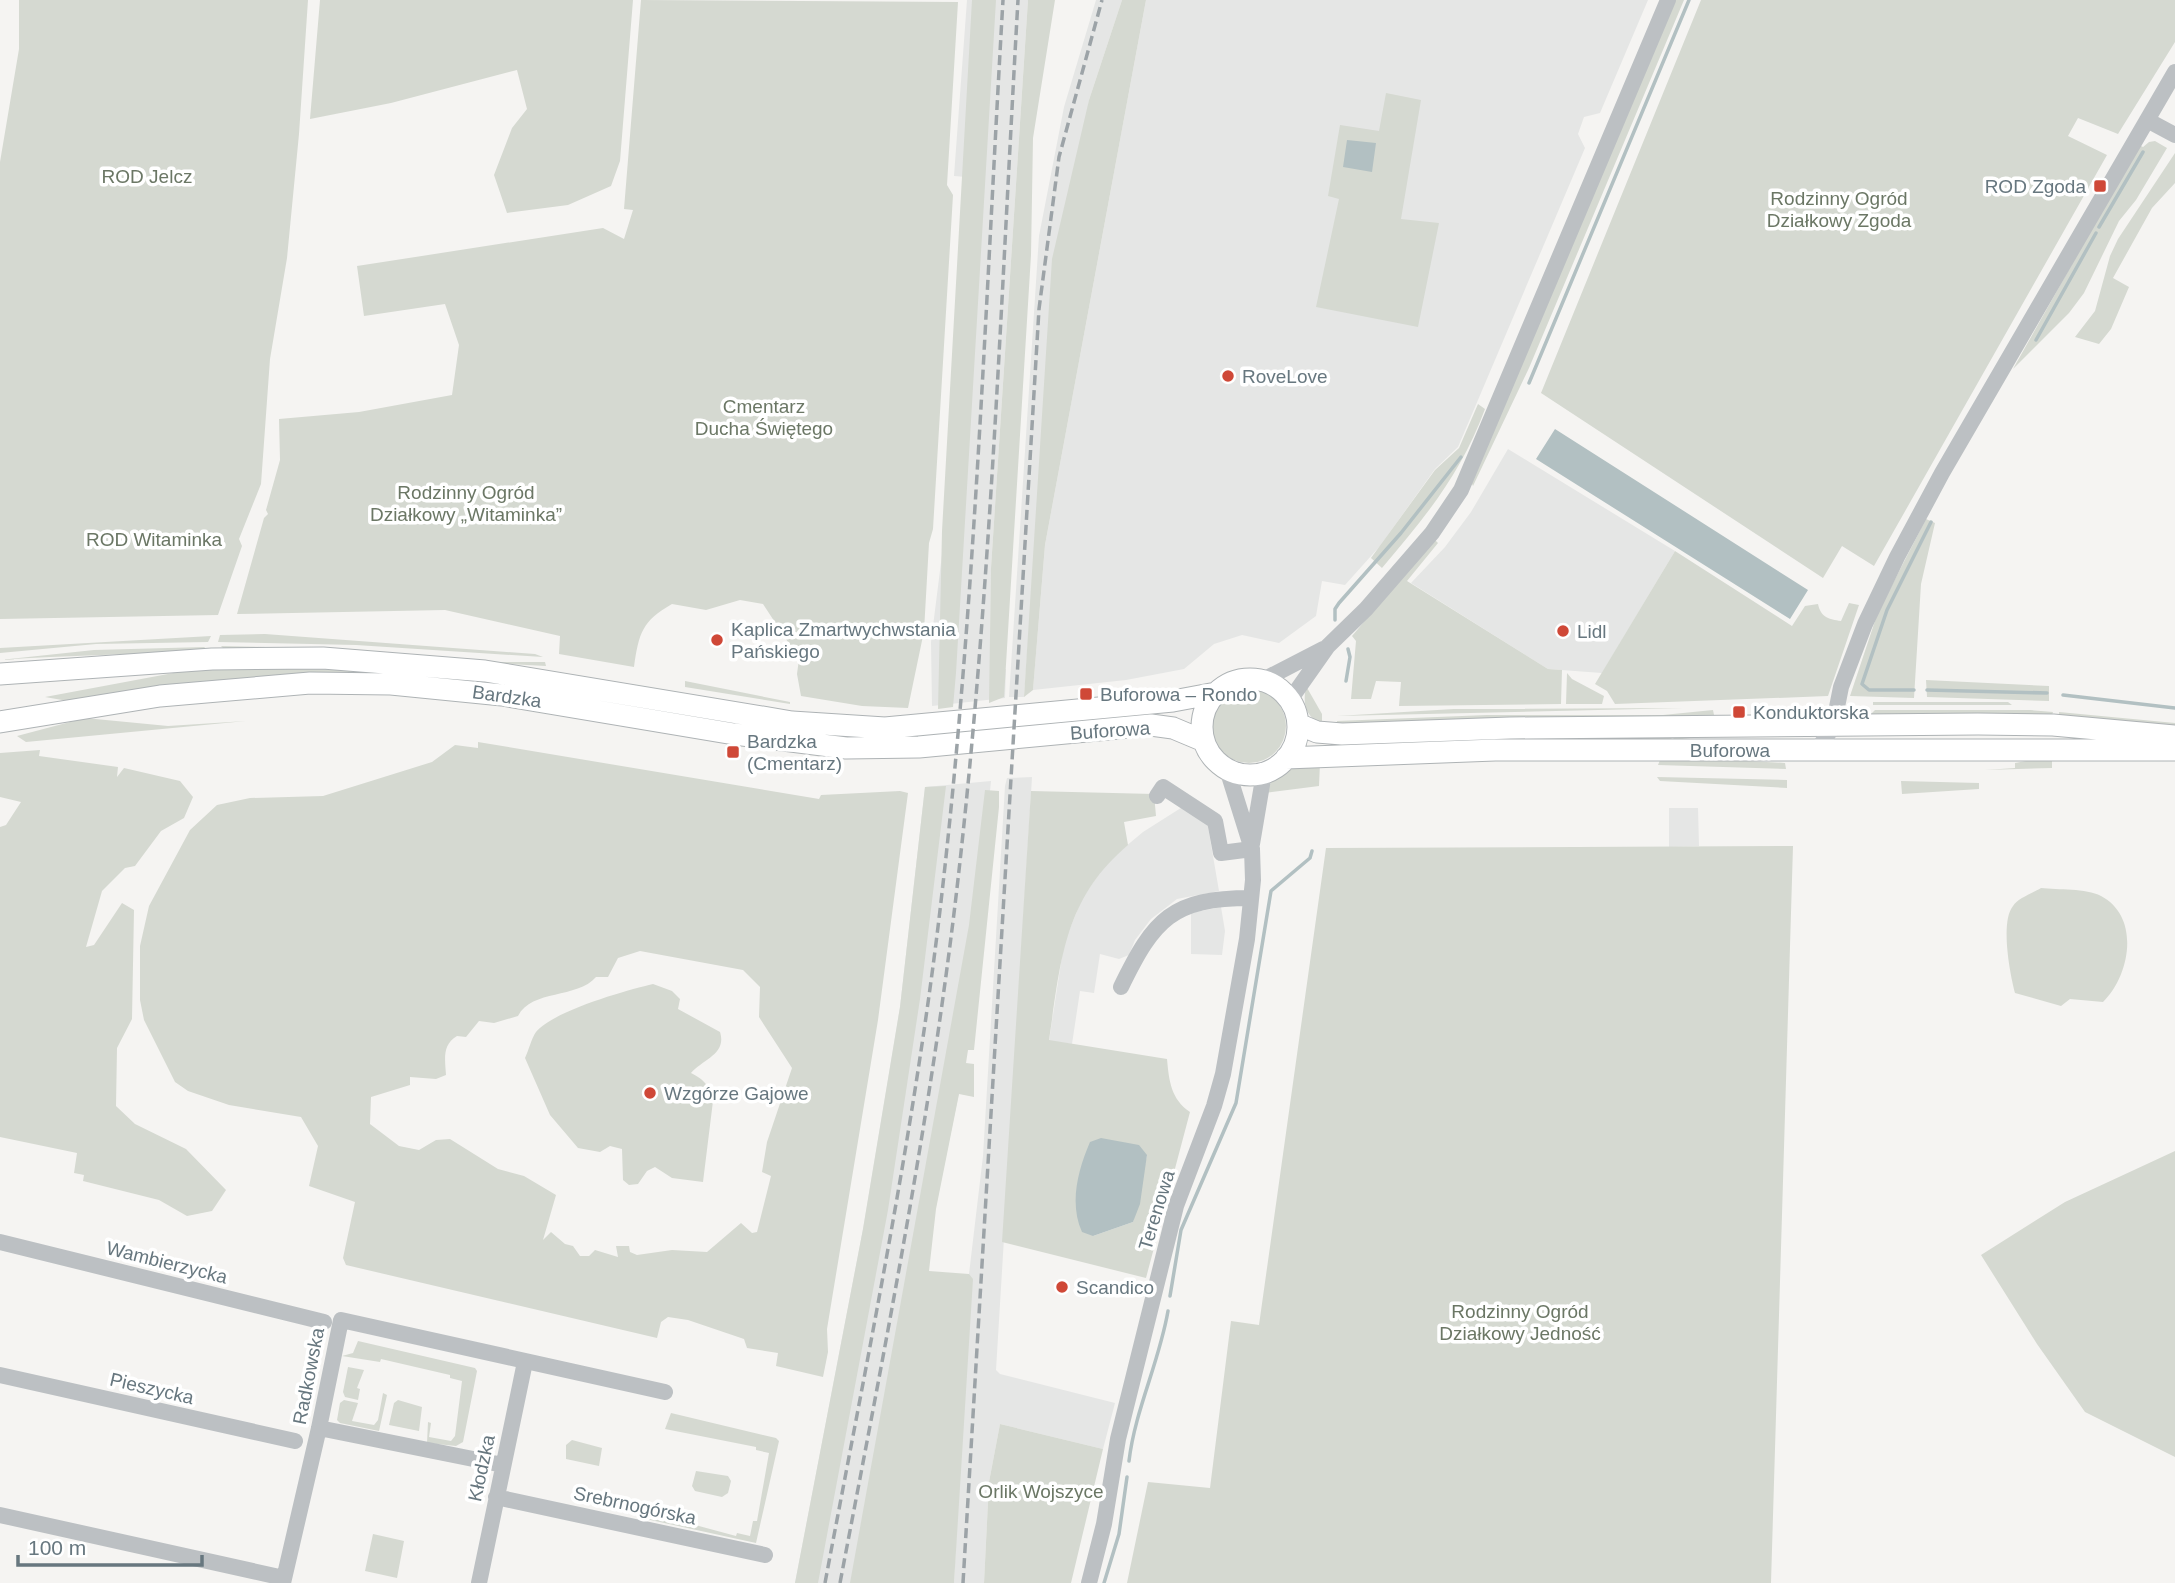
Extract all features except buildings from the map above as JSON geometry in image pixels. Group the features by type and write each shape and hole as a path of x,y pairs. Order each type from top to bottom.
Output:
{"main road":[{"name":"Bardzka","path":"0,674 212,659 323,658 485,671 773,719 832,726 885,728 998,719"},
{"path":"1263,680 1275,685 1290,700 1298,724 1293,748 1286,758 1264,773 1248,775 1227,769 1216,761 1204,741 1202,725 1205,710 1216,693 1236,681 1263,680"},
{"name":"Bardzka","path":"0,722 235,687 310,683 391,684 502,695 811,745 883,749 1013,738"},
{"name":"Buforowa","path":"998,719 1173,701 1216,693"},
{"name":"Buforowa","path":"1298,724 1317,732 1342,734 1510,728 2040,725 2175,736"},
{"name":"Buforowa","path":"1013,738 1151,725 1173,728 1204,741"},
{"name":"Buforowa","path":"1286,758 1495,750 2175,750"}],"street":[{"path":"1290,700 1328,646 1392,581 1447,514 1461,490 1668,0"},
{"path":"1817,750 1833,727 1845,676 1897,557 1962,438 2175,72"},
{"path":"2147,120 2175,135"},
{"path":"1263,680 1328,646"},
{"path":"1833,727 1849,750"},
{"name":"Terenowa","path":"1227,769 1252,849"},
{"name":"Terenowa","path":"1089,1583 1104,1524 1118,1439 1176,1206 1214,1107 1223,1074 1251,898 1252,849 1264,773"},
{"path":"1157,796 1163,787 1215,821 1221,852 1252,849"},
{"path":"1121,988 1153,931 1175,910 1231,898 1251,898"},
{"name":"Wambierzycka","path":"0,1242 324,1322"},
{"name":"Radkowska","path":"283,1581 320,1428 341,1320 525,1362"},
{"path":"525,1362 665,1392"},
{"name":"Kłodzka","path":"479,1583 525,1362"},
{"name":"Pieszycka","path":"0,1375 295,1441"},
{"path":"320,1428 503,1465"},
{"name":"Srebrnogórska","path":"496,1497 765,1555"},
{"path":"0,1515 283,1581"}],"shaded area":[{"path":"967,0 1028,0 991,568 990,669 1006,669 1005,698 932,706 931,642 947,515 966,177 954,176"},
{"path":"1096,0 1122,0 1089,100 1036,532 1024,697 1009,697 1039,236 1064,107"},
{"path":"1146,0 1648,0 1600,113 1584,117 1578,134 1585,148 1458,447 1435,469 1380,546 1345,585 1322,581 1316,616 1279,643 1242,635 1214,644 1184,669 1126,680 1033,690 1045,545"},
{"path":"1347,140 1376,143 1372,172 1343,167"},
{"path":"1555,429 1808,590 1790,619 1536,459"},
{"path":"1508,449 1675,551 1602,673 1548,669 1411,583 1445,547 1471,512"},
{"path":"1032,777 996,1370 1000,1374 1115,1403 1103,1449 1000,1424 989,1482 984,1583 954,1583 969,1274 983,1156 1005,786 1007,778"},
{"path":"991,781 959,1093 857,1583 795,1583 863,1229 900,1007 925,787"},
{"path":"1184,806 1207,821 1219,891 1177,899 1151,919 1135,940 1129,955 1119,959 1100,954 1094,993 1080,991 1072,1044 1049,1041 1064,943 1082,899 1107,862 1143,832"},
{"path":"1669,808 1698,808 1699,846 1669,847"},
{"path":"1221,907 1225,931 1222,955 1191,954 1191,913"},
{"path":"1101,1138 1139,1145 1147,1155 1140,1204 1133,1222 1093,1236 1082,1232 1076,1198 1079,1175 1090,1142"}],"green space":[{"name":"ROD Jelcz","path":"19,0 308,0 287,258 270,359 261,484 239,539 242,546 218,615 0,619 0,162 19,49"},
{"path":"320,0 633,0 620,161 611,186 568,205 507,213 494,175 512,128 527,109 517,70 391,103 310,119"},
{"name":"Cmentarz Ducha Świętego","path":"641,0 958,2 947,185 953,195 933,529 929,543 924,631 908,708 862,706 801,696 797,674 799,659 763,604 740,600 706,610 672,604 662,610 648,622 640,637 634,667 559,654 560,636 445,610 237,614 264,518 268,514 266,510 280,460 279,419 359,412 452,395 459,345 445,304 364,316 357,266 603,228 624,239 633,210 624,209"},
{"path":"972,0 996,0 956,673 953,707 938,709 942,531"},
{"path":"1028,0 1055,0 1033,138 1031,255 1004,697 989,703 991,568"},
{"path":"1122,0 1146,0 1045,545 1033,690 1024,697 1052,259 1089,100"},
{"path":"1675,0 1684,0 1529,368 1473,486 1471,482"},
{"name":"Rodzinny Ogród Działkowy Zgoda","path":"1701,0 2175,0 2175,42 2118,134 2078,118 2068,136 2107,155 1874,566 1842,546 1823,578 1541,393"},
{"path":"1386,93 1421,100 1401,219 1439,223 1418,327 1316,307 1339,199 1328,196 1340,125 1379,131"},
{"path":"2155,141 2167,148 2136,200 2119,221 2084,293 2069,313 2013,369 2139,145 2143,147"},
{"path":"2175,153 2175,183 2152,208 2113,278 2129,287 2111,329 2099,344 2075,337 2095,311 2110,256 2118,239"},
{"path":"1478,404 1485,409 1465,454 1428,512 1382,568 1371,558 1435,470 1459,448"},
{"path":"1926,519 1935,523 1921,584 1914,698 1850,696 1878,612"},
{"path":"1434,539 1438,543 1407,581 1548,669 1562,670 1561,704 1399,706 1401,682 1376,681 1371,699 1351,699 1356,641 1352,636"},
{"path":"1675,551 1792,626 1805,606 1818,604 1826,617 1841,621 1849,603 1859,605 1828,696 1615,704 1607,691 1595,684"},
{"path":"265,634 535,654 543,657 356,645 218,642 220,635"},
{"path":"211,636 208,642 96,644 0,653 0,648"},
{"path":"221,646 318,648 491,662 545,662 546,666 225,650"},
{"path":"205,647 203,650 178,652 0,660 94,650"},
{"path":"328,667 436,673 641,704 640,710 465,681 79,703 45,697 200,668"},
{"path":"1567,673 1572,679 1604,696 1602,704 1566,704"},
{"path":"1926,680 2049,686 2049,701 1927,697"},
{"path":"685,681 790,702 790,704 685,687"},
{"path":"1306,686 1322,714 1322,724 1308,713"},
{"path":"1249,689 1270,695 1280,705 1286,726 1280,747 1270,757 1249,763 1228,757 1218,747 1212,726 1218,705 1228,695"},
{"path":"1873,702 2008,702 2012,705 1873,705"},
{"path":"1683,708 1337,716 1454,709"},
{"path":"1713,710 1714,715 1689,720 1336,726 1337,721 1487,715 1663,715"},
{"path":"1875,710 2053,712 2052,715 1871,714"},
{"path":"2059,712 2175,723 2175,727 2059,716"},
{"path":"85,718 168,726 246,721 26,742 17,736"},
{"path":"1474,736 1704,736 1675,740 1672,737 1671,740 1336,748 1336,742"},
{"path":"478,742 819,799 821,795 900,791 908,793 878,1020 827,1329 828,1352 823,1377 776,1366 778,1353 747,1348 744,1339 688,1320 668,1317 661,1322 657,1338 346,1265 343,1258 355,1202 309,1186 318,1146 301,1117 229,1105 188,1091 175,1082 144,1020 140,1000 140,946 149,906 190,830 217,805 250,798 323,796 432,762 455,745 478,748","holes":["640,951 743,970 760,987 759,1017 792,1068 767,1142 762,1172 771,1176 757,1232 752,1233 741,1223 707,1252 672,1250 637,1255 630,1252 629,1246 616,1246 618,1257 595,1250 589,1256 580,1256 573,1246 565,1244 551,1232 543,1240 556,1195 524,1176 498,1169 450,1139 436,1140 419,1150 399,1146 370,1124 371,1097 410,1085 410,1077 436,1079 446,1075 445,1063 449,1044 457,1036 466,1037 479,1021 494,1023 518,1016 533,1002 578,989 596,977 608,977 618,958"]},
{"path":"40,750 39,756 118,767 117,777 124,768 180,781 193,797 184,818 161,831 135,866 125,868 102,891 86,947 94,945 122,903 134,910 132,1019 117,1048 116,1106 135,1124 186,1149 226,1190 212,1211 187,1216 159,1200 83,1181 84,1175 74,1173 77,1153 0,1137 0,827 6,825 21,802 0,797 0,753"},
{"path":"1692,758 1785,763 1786,769 1658,765 1660,760"},
{"path":"2052,759 2052,768 1985,770 2015,768 2015,763"},
{"path":"1320,763 1319,786 1265,793 1274,779 1288,770"},
{"path":"1657,777 1787,780 1787,788 1660,781"},
{"path":"1901,781 1979,783 1979,789 1902,794"},
{"path":"946,786 920,999 888,1210 818,1583 795,1583 863,1229 900,1007 925,787"},
{"path":"985,790 999,791 999,807 974,1050 968,1050 966,1063 974,1064 974,1097 959,1094 936,1209 929,1271 969,1274 973,1279 954,1583 850,1583 969,925"},
{"path":"1031,791 1154,794 1156,816 1124,822 1128,845 1106,866 1078,910 1062,959 1049,1040 1167,1059 1175,1095 1190,1112 1146,1278 1002,1242","holes":["1147,1155 1133,1222 1093,1236"]},
{"name":"Rodzinny Ogród Działkowy Jedność","path":"1793,846 1771,1583 1127,1583 1148,1482 1210,1488 1231,1321 1259,1325 1326,848"},
{"path":"2041,888 2095,893 2114,906 2122,918 2127,947 2125,963 2120,977 2103,1002 2070,999 2061,1006 2015,993 2007,948 2009,914 2018,901"},
{"path":"653,984 672,991 680,999 678,1009 720,1032 721,1040 717,1051 691,1073 706,1084 713,1101 703,1182 672,1178 655,1167 647,1171 638,1184 629,1185 623,1180 622,1149 610,1146 600,1152 578,1148 550,1115 525,1058 536,1032 558,1016 591,1002"},
{"path":"2175,1151 2175,1457 2085,1412 2037,1344 1981,1255 2065,1202"},
{"path":"358,1341 475,1368 477,1371 463,1442 456,1446 427,1443 428,1422 431,1423 429,1437 451,1441 455,1436 462,1381 450,1378 450,1375 381,1359 380,1362 342,1356 353,1353"},
{"path":"348,1367 364,1370 357,1388 360,1389 358,1400 345,1397 343,1392"},
{"path":"383,1393 387,1395 379,1431 340,1423 337,1420 340,1403 344,1400 358,1403 352,1421 374,1425 378,1420"},
{"path":"398,1400 422,1407 419,1431 389,1425 394,1403"},
{"path":"671,1413 776,1438 779,1441 756,1543 646,1519 647,1512 736,1536 737,1533 750,1536 753,1521 757,1521 769,1453 756,1450 756,1447 665,1429"},
{"name":"Orlik Wojszyce","path":"1000,1424 1103,1449 1071,1583 984,1583 989,1482"},
{"path":"572,1440 602,1448 599,1466 566,1459 566,1445"},
{"path":"696,1471 728,1476 731,1481 728,1493 722,1497 695,1491 692,1486"},
{"path":"373,1534 404,1541 397,1578 365,1571"}],"waterway":[{"path":"1529,383 1689,0"},
{"path":"2099,227 2143,152"},
{"path":"2036,340 2096,233"},
{"path":"1335,620 1335,609 1339,603 1401,533 1461,457"},
{"path":"1914,690 1869,690 1862,684 1887,610 1931,522"},
{"path":"1346,681 1350,657 1348,649"},
{"path":"1927,690 2047,693"},
{"path":"2063,695 2175,708"},
{"path":"1170,1296 1181,1230 1236,1103 1271,891 1310,858 1312,851"},
{"path":"1129,1461 1136,1423 1168,1311"},
{"path":"1104,1583 1119,1534 1127,1477"}],"railway":[{"path":"825,1583 915,1092 951,812 970,580 1003,0"},
{"path":"840,1583 920,1149 957,888 987,555 1018,0"},
{"path":"963,1583 1039,309 1059,157 1102,0"}],"place":[{"name":"ROD Zgoda","path":"2100,186"},
{"name":"RoveLove","path":"1228,376"},
{"name":"Lidl","path":"1563,631"},
{"name":"Kaplica Zmartwychwstania Pańskiego","path":"717,640"},
{"name":"Buforowa – Rondo","path":"1086,694"},
{"name":"Konduktorska","path":"1739,712"},
{"name":"Bardzka (Cmentarz)","path":"733,752"},
{"name":"Wzgórze Gajowe","path":"650,1093"},
{"name":"Scandico","path":"1062,1287"}],"park label":[{"name":"Rodzinny Ogród Działkowy „Witaminka”","path":"466,503"},
{"name":"ROD Witaminka","path":"154,539"}]}
